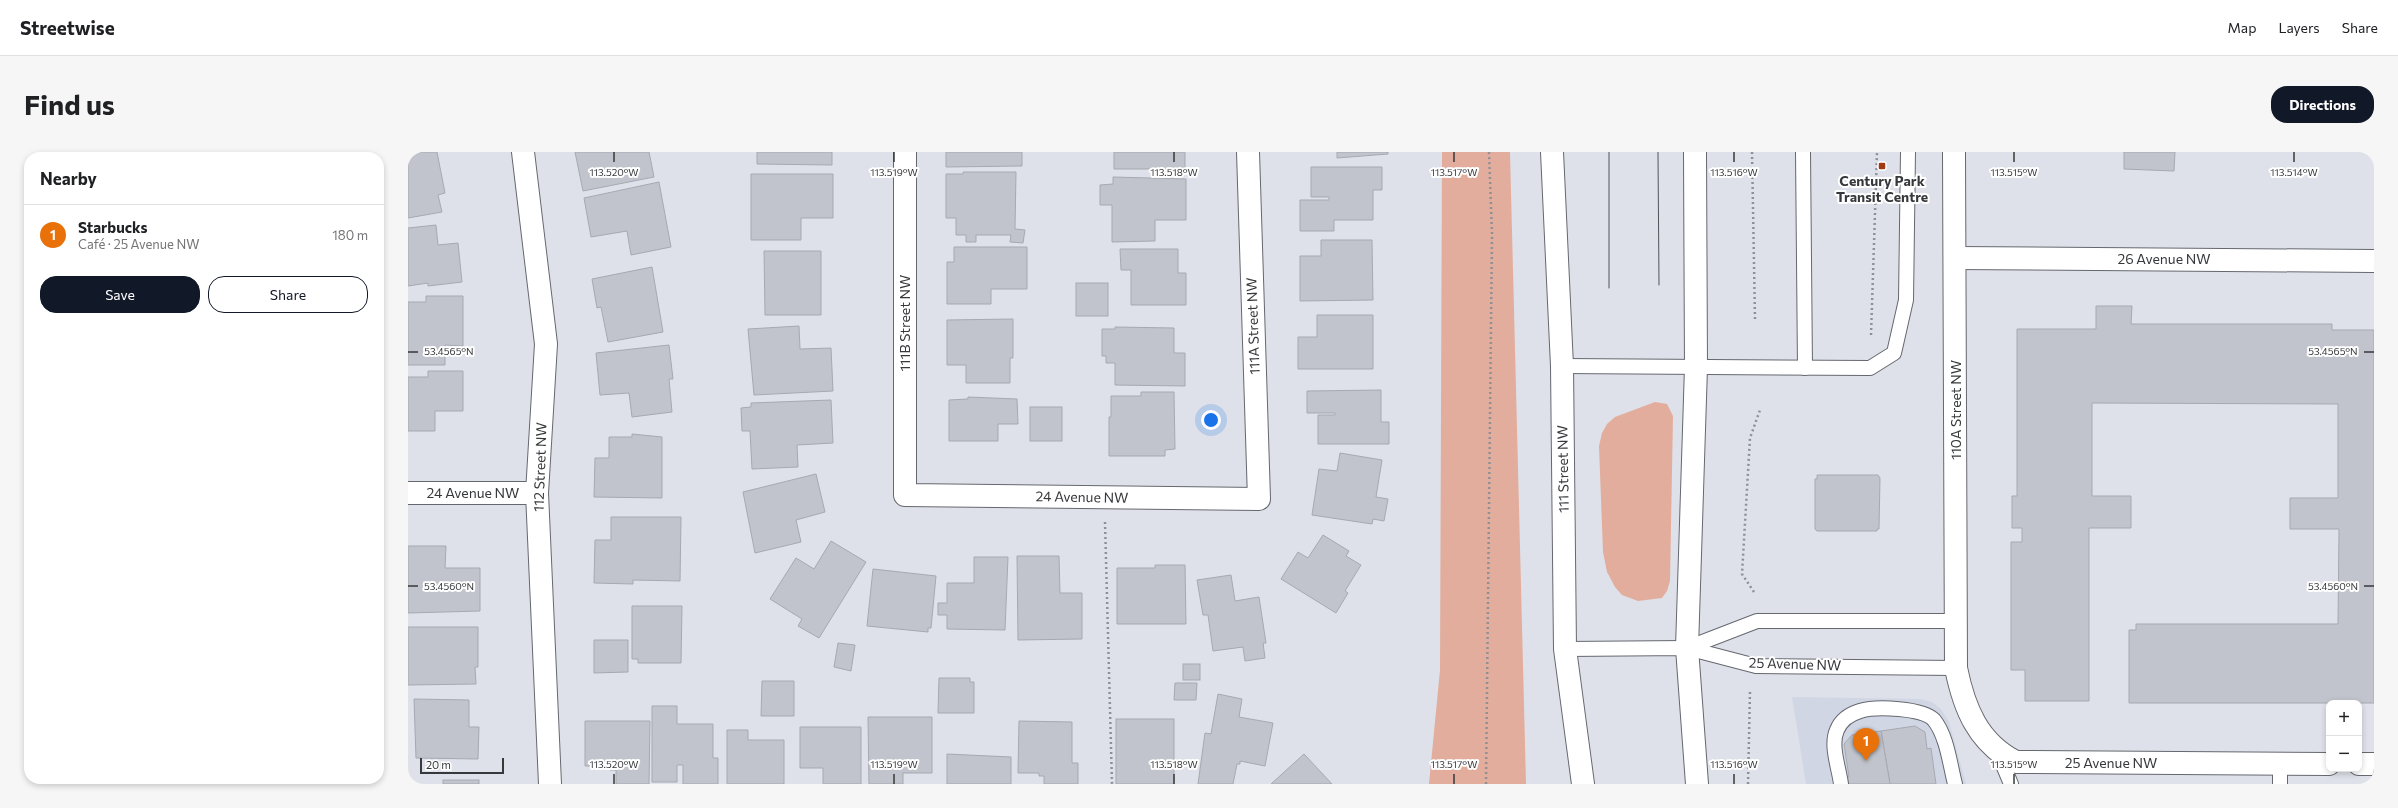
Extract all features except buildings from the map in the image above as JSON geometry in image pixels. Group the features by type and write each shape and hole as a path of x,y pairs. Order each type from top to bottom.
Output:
{"street":[{"name":"112 Street NW","path":"523,152 546,344 537,492 550,784"},
{"name":"111B Street NW","path":"905,152 905,495"},
{"name":"111A Street NW","path":"1248,152 1259,499"},
{"name":"111 Street NW","path":"1552,152 1562,366 1565,649 1583,784"},
{"path":"1695,152 1696,367 1687,648 1697,784"},
{"name":"110A Street NW","path":"1954,152 1956,668"},
{"name":"26 Avenue NW","path":"1955,258 2374,261"},
{"name":"24 Avenue NW","path":"408,493 537,492"},
{"name":"24 Avenue NW","path":"905,495 1259,499"},
{"name":"25 Avenue NW","path":"1956,668 1961,694 1970,715 1998,753 2016,762 2280,774 2326,765"},
{"path":"2362,764 2374,764"}],"lane":[{"path":"1803,152 1805,368"},
{"path":"1562,366 1870,368 1894,353 1906,300 1908,152"},
{"name":"25 Avenue NW","path":"1687,648 1757,622 1956,622"},
{"name":"25 Avenue NW","path":"1565,649 1687,648 1756,666 1956,668"},
{"path":"1841,784 1834,740 1837,730 1842,721 1851,715 1861,711 1872,710 1914,711 1926,714 1934,720 1941,733 1955,784"},
{"path":"1998,753 2011,784"}],"path":[{"path":"1486,784 1492,242 1489,152"},
{"path":"1752,152 1755,319"},
{"path":"1871,335 1877,152"},
{"path":"1754,592 1742,574 1750,438 1760,410"},
{"path":"1105,516 1112,784"},
{"path":"1748,784 1748,713 1750,691"}],"shaded area":[{"path":"1442,152 1510,152 1526,784 1429,784 1440,670"},
{"path":"1655,402 1667,404 1673,416 1670,581 1667,591 1662,598 1638,601 1622,595 1615,587 1607,572 1603,552 1599,446 1602,433 1607,424 1615,417"},
{"path":"1792,697 1920,699 1932,702 1941,709 1949,722 1966,784 1806,784"}],"tram line":[{"path":"1609,152 1609,288"},
{"path":"1658,152 1659,285"}],"place":[{"name":"Century Park Transit Centre","path":"1882,166"},
{"name":"Starbucks","path":"1866,761"}]}
